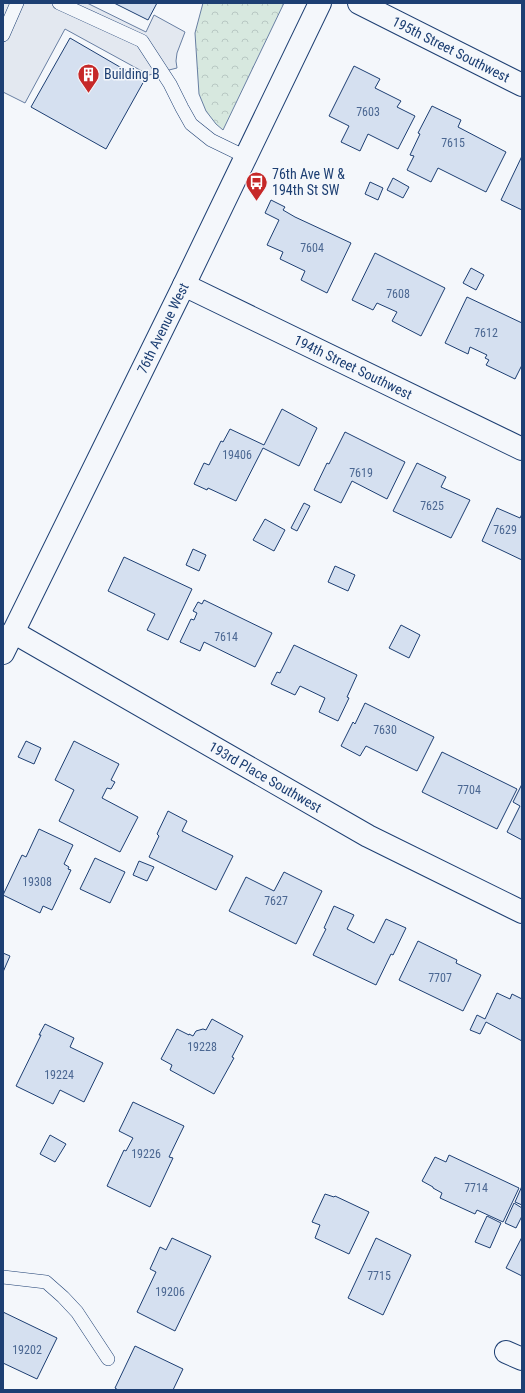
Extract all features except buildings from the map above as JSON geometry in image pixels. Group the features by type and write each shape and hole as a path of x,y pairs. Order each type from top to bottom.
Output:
{"street":[{"name":"76th Avenue West","path":"3,653 246,158 320,3"},
{"name":"195th Street Southwest","path":"359,3 522,85"},
{"name":"194th Street Southwest","path":"184,285 522,449"},
{"name":"193rd Place Southwest","path":"13,632 368,836 522,912"}],"lane":[{"path":"3,35 17,3"},
{"path":"59,3 142,41 170,84 191,124 211,140 246,158"},
{"path":"3,1277 46,1282 77,1312 108,1359"}],"green space":[{"path":"203,3 284,3 223,130 216,124 206,111 199,94 195,33"}],"shaded area":[{"path":"3,3 87,3 146,32 154,15 185,32 177,53 177,68 149,75 65,29 25,103 3,92"}],"place":[{"name":"Building B","path":"88,94"},
{"name":"76th Ave W & 194th St SW","path":"256,202"}]}
